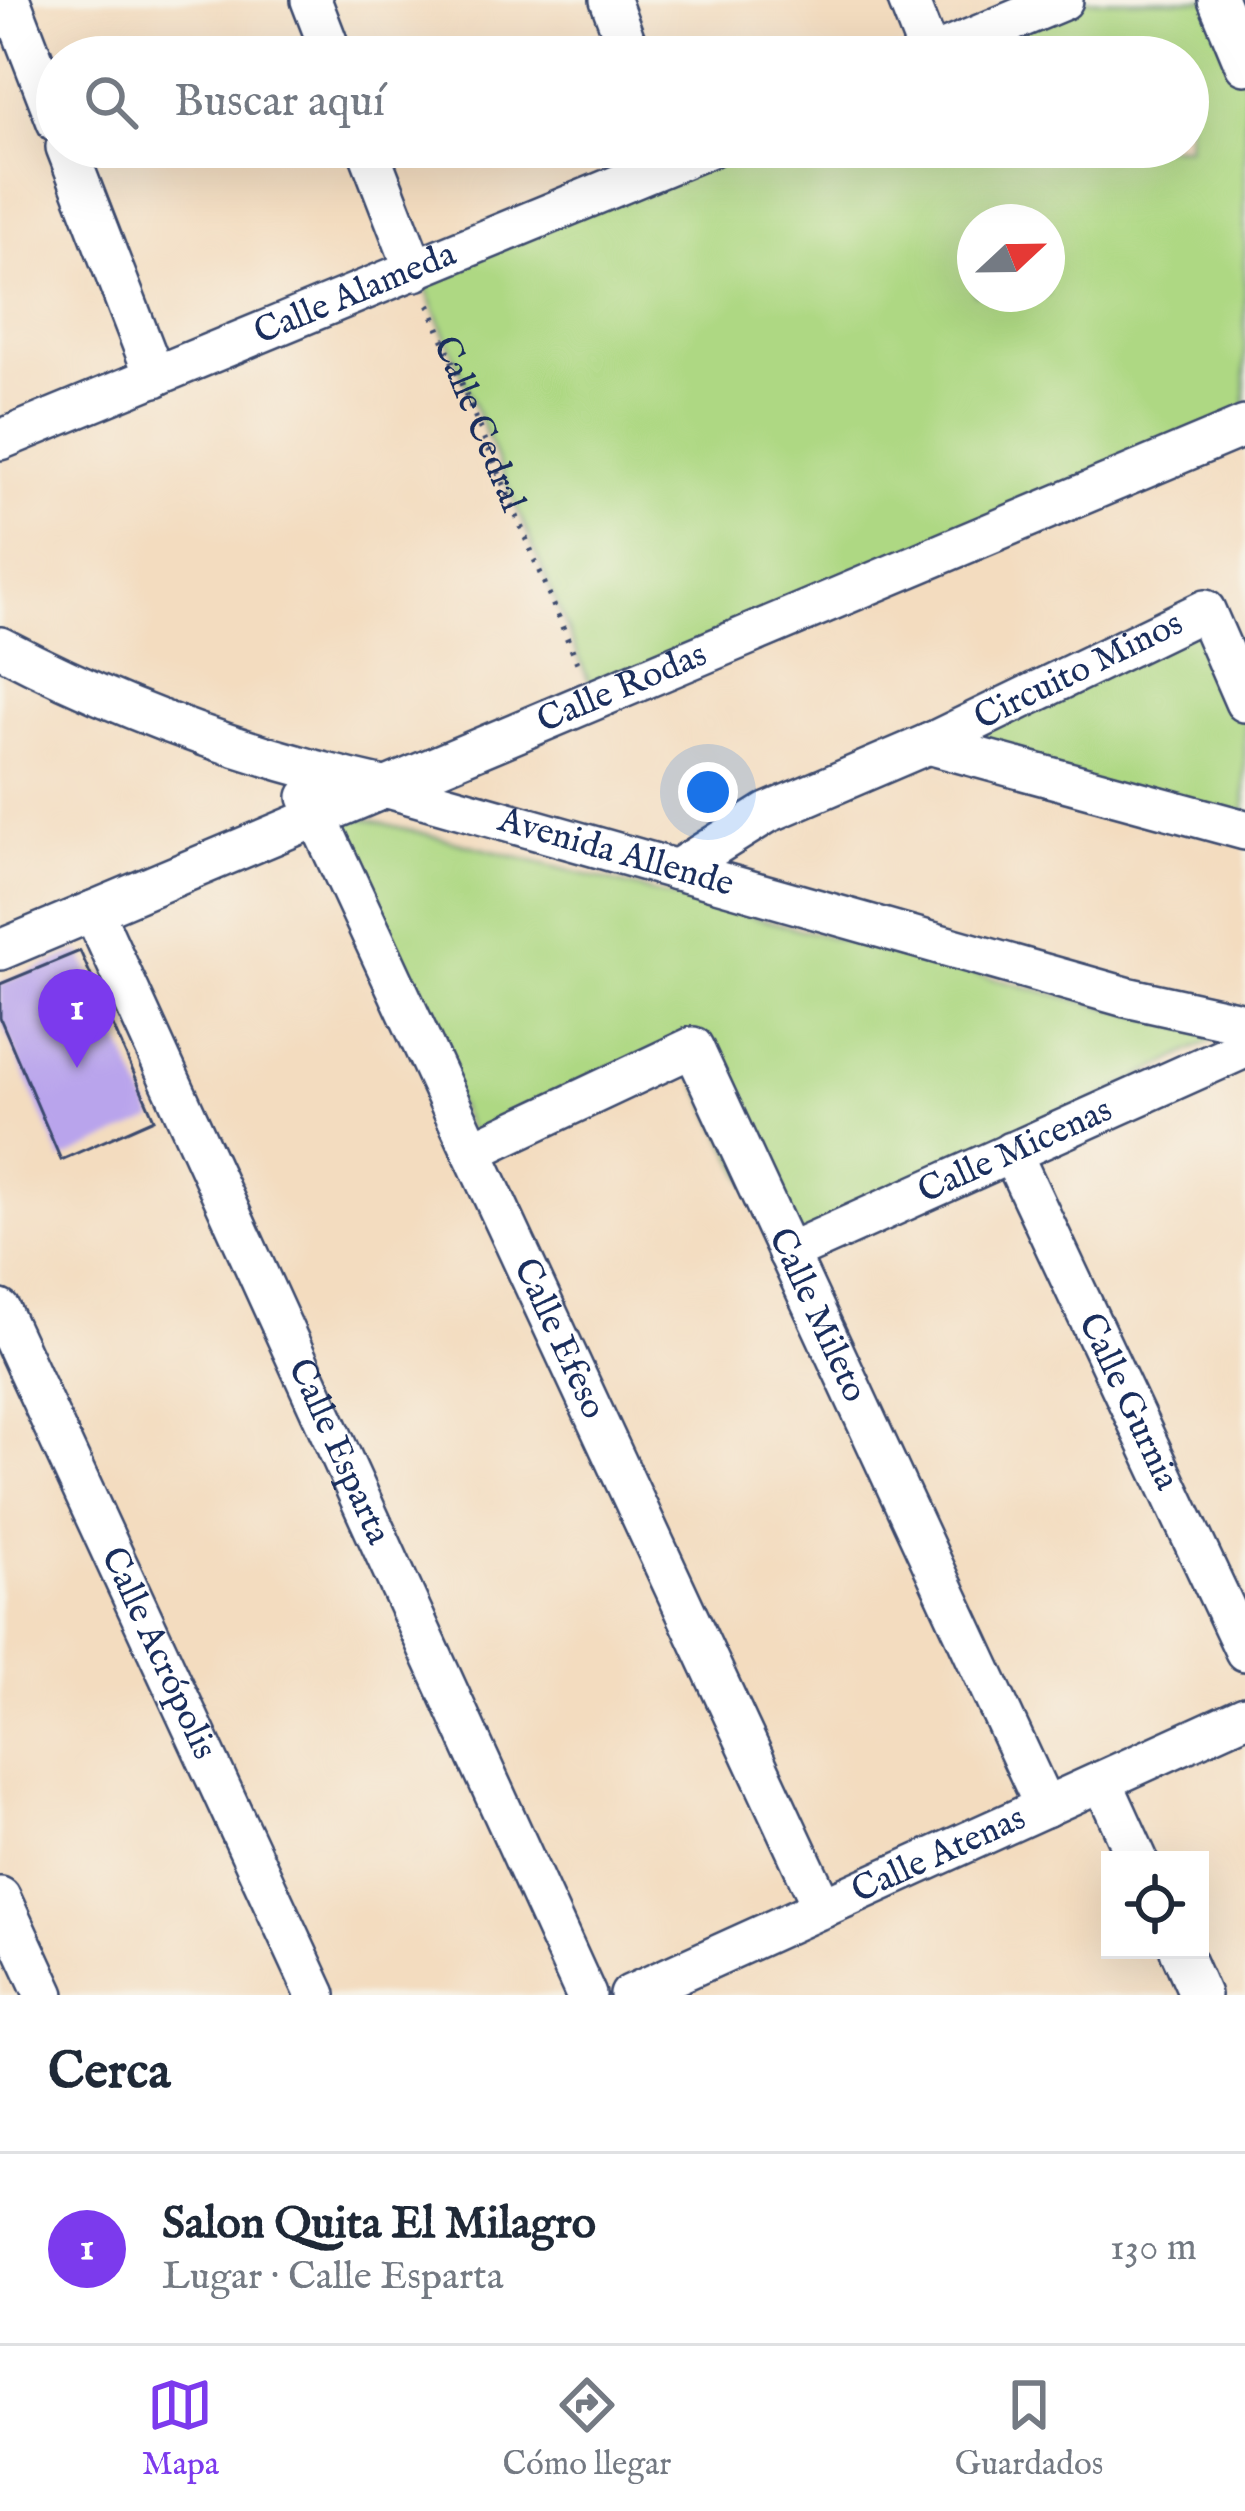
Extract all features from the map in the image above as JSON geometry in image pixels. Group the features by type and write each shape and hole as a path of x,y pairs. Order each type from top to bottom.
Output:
{"street":[{"path":"10,0 36,67"},
{"path":"311,0 325,36"},
{"path":"610,0 624,36"},
{"path":"908,0 921,36"},
{"path":"976,36 1063,0"},
{"path":"1218,0 1245,64"},
{"path":"75,168 155,377"},
{"path":"376,168 415,271"},
{"name":"Calle Alameda","path":"0,440 415,271 641,168"},
{"name":"Calle Rodas","path":"0,950 1245,426"},
{"name":"Circuito Minos","path":"676,869 767,813 928,745 1205,610 1245,702"},
{"name":"Avenida Allende","path":"0,647 74,686 294,767 388,788 676,869 1242,1034"},
{"name":"Circuito Minos","path":"928,745 1245,830"},
{"name":"Calle Efeso","path":"294,767 823,1908"},
{"name":"Calle Esparta","path":"93,911 586,1995"},
{"name":"Calle Micenas","path":"788,1252 1012,1152 1242,1034"},
{"name":"Calle Mileto","path":"472,1151 693,1047 1045,1807"},
{"name":"Calle Gurnia","path":"1012,1152 1245,1651"},
{"name":"Calle Acrópolis","path":"0,1310 316,1995"},
{"name":"Calle Atenas","path":"630,1995 1245,1716"},
{"path":"1102,1781 1134,1851"},
{"path":"0,1897 45,1995"},
{"path":"1184,1959 1200,1995"}],"path":[{"name":"Calle Cedral","path":"415,271 593,700"}],"green space":[{"path":"1071,0 1211,0 1245,84 1245,420 595,696 419,272 668,168 1209,168 1209,36 984,36"},
{"path":"1202,616 1245,713 1245,826 937,744"},
{"path":"363,818 1219,1036 785,1260 676,1042 471,1133 329,822"}],"building":[{"path":"80,951 154,1119 61,1160 0,1018 0,984"}],"place":[{"name":"Salon Quita El Milagro","path":"77,1068"}]}
